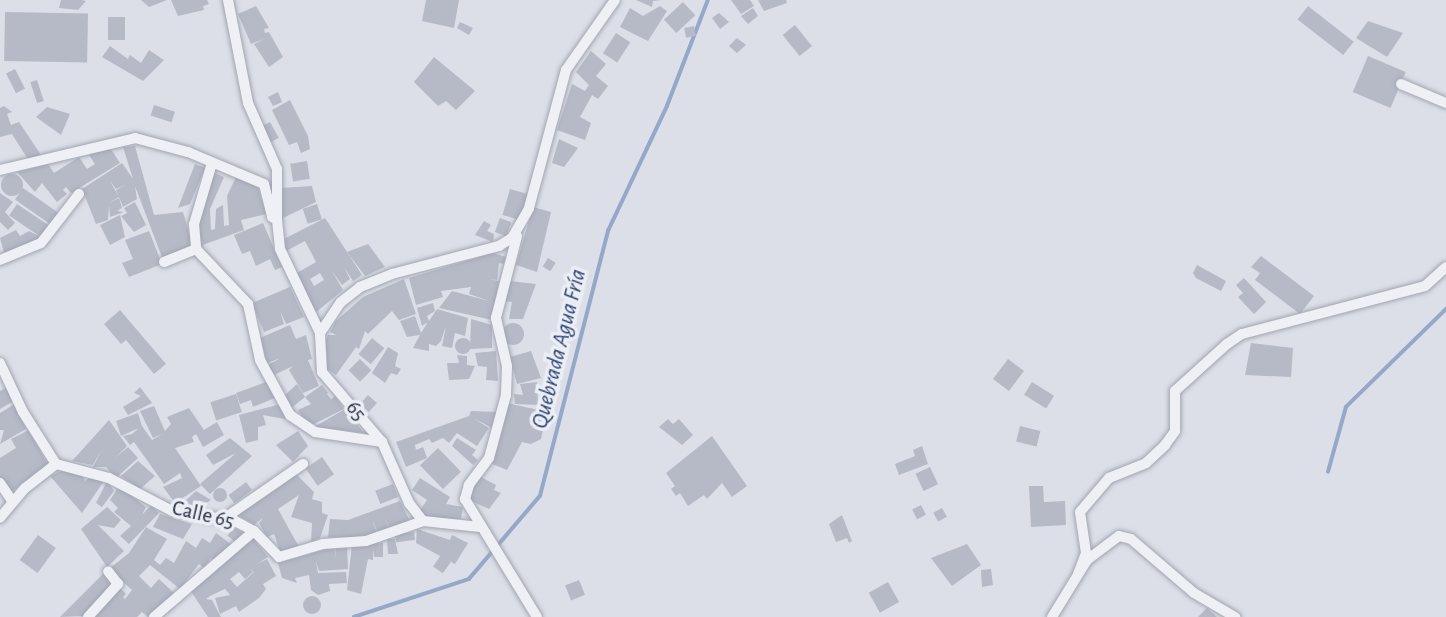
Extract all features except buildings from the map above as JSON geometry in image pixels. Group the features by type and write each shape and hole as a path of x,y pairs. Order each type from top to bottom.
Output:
{"street":[{"path":"228,0 248,103 277,169 280,249 320,333"},
{"path":"537,617 492,539 480,527 465,499 469,485 489,458 506,395 505,353 496,318 508,260 522,226 566,70 615,0"},
{"path":"1401,84 1446,103"},
{"path":"0,170 135,138 212,163 264,184 272,217 277,220"},
{"path":"212,163 194,224 196,249 248,304 260,360 290,415 315,432 382,443"},
{"path":"0,260 41,243 79,194"},
{"path":"320,333 341,302 360,287 392,274 499,246 522,226"},
{"path":"164,262 196,249"},
{"path":"1052,617 1086,553 1080,512 1108,478 1146,463 1165,445 1175,431 1175,391 1227,344 1241,334 1425,286 1446,267"},
{"name":"65","path":"320,333 322,372 382,443 409,503 423,521"},
{"path":"0,363 56,464 13,502 0,518"},
{"name":"Calle 65","path":"56,464 100,474 172,511 225,518 254,531 279,557 323,544 366,541 407,530 423,521"},
{"path":"225,518 303,464"},
{"path":"0,483 13,502"},
{"path":"423,521 480,527"},
{"path":"154,617 254,531"},
{"path":"1077,574 1099,547 1112,537 1124,537 1194,593 1235,617"},
{"path":"88,617 118,584 108,571"}],"waterway":[{"name":"Quebrada Agua Fría","path":"354,617 469,579 540,496 608,231 667,106 708,0"},
{"path":"1328,472 1346,407 1446,309"}]}
